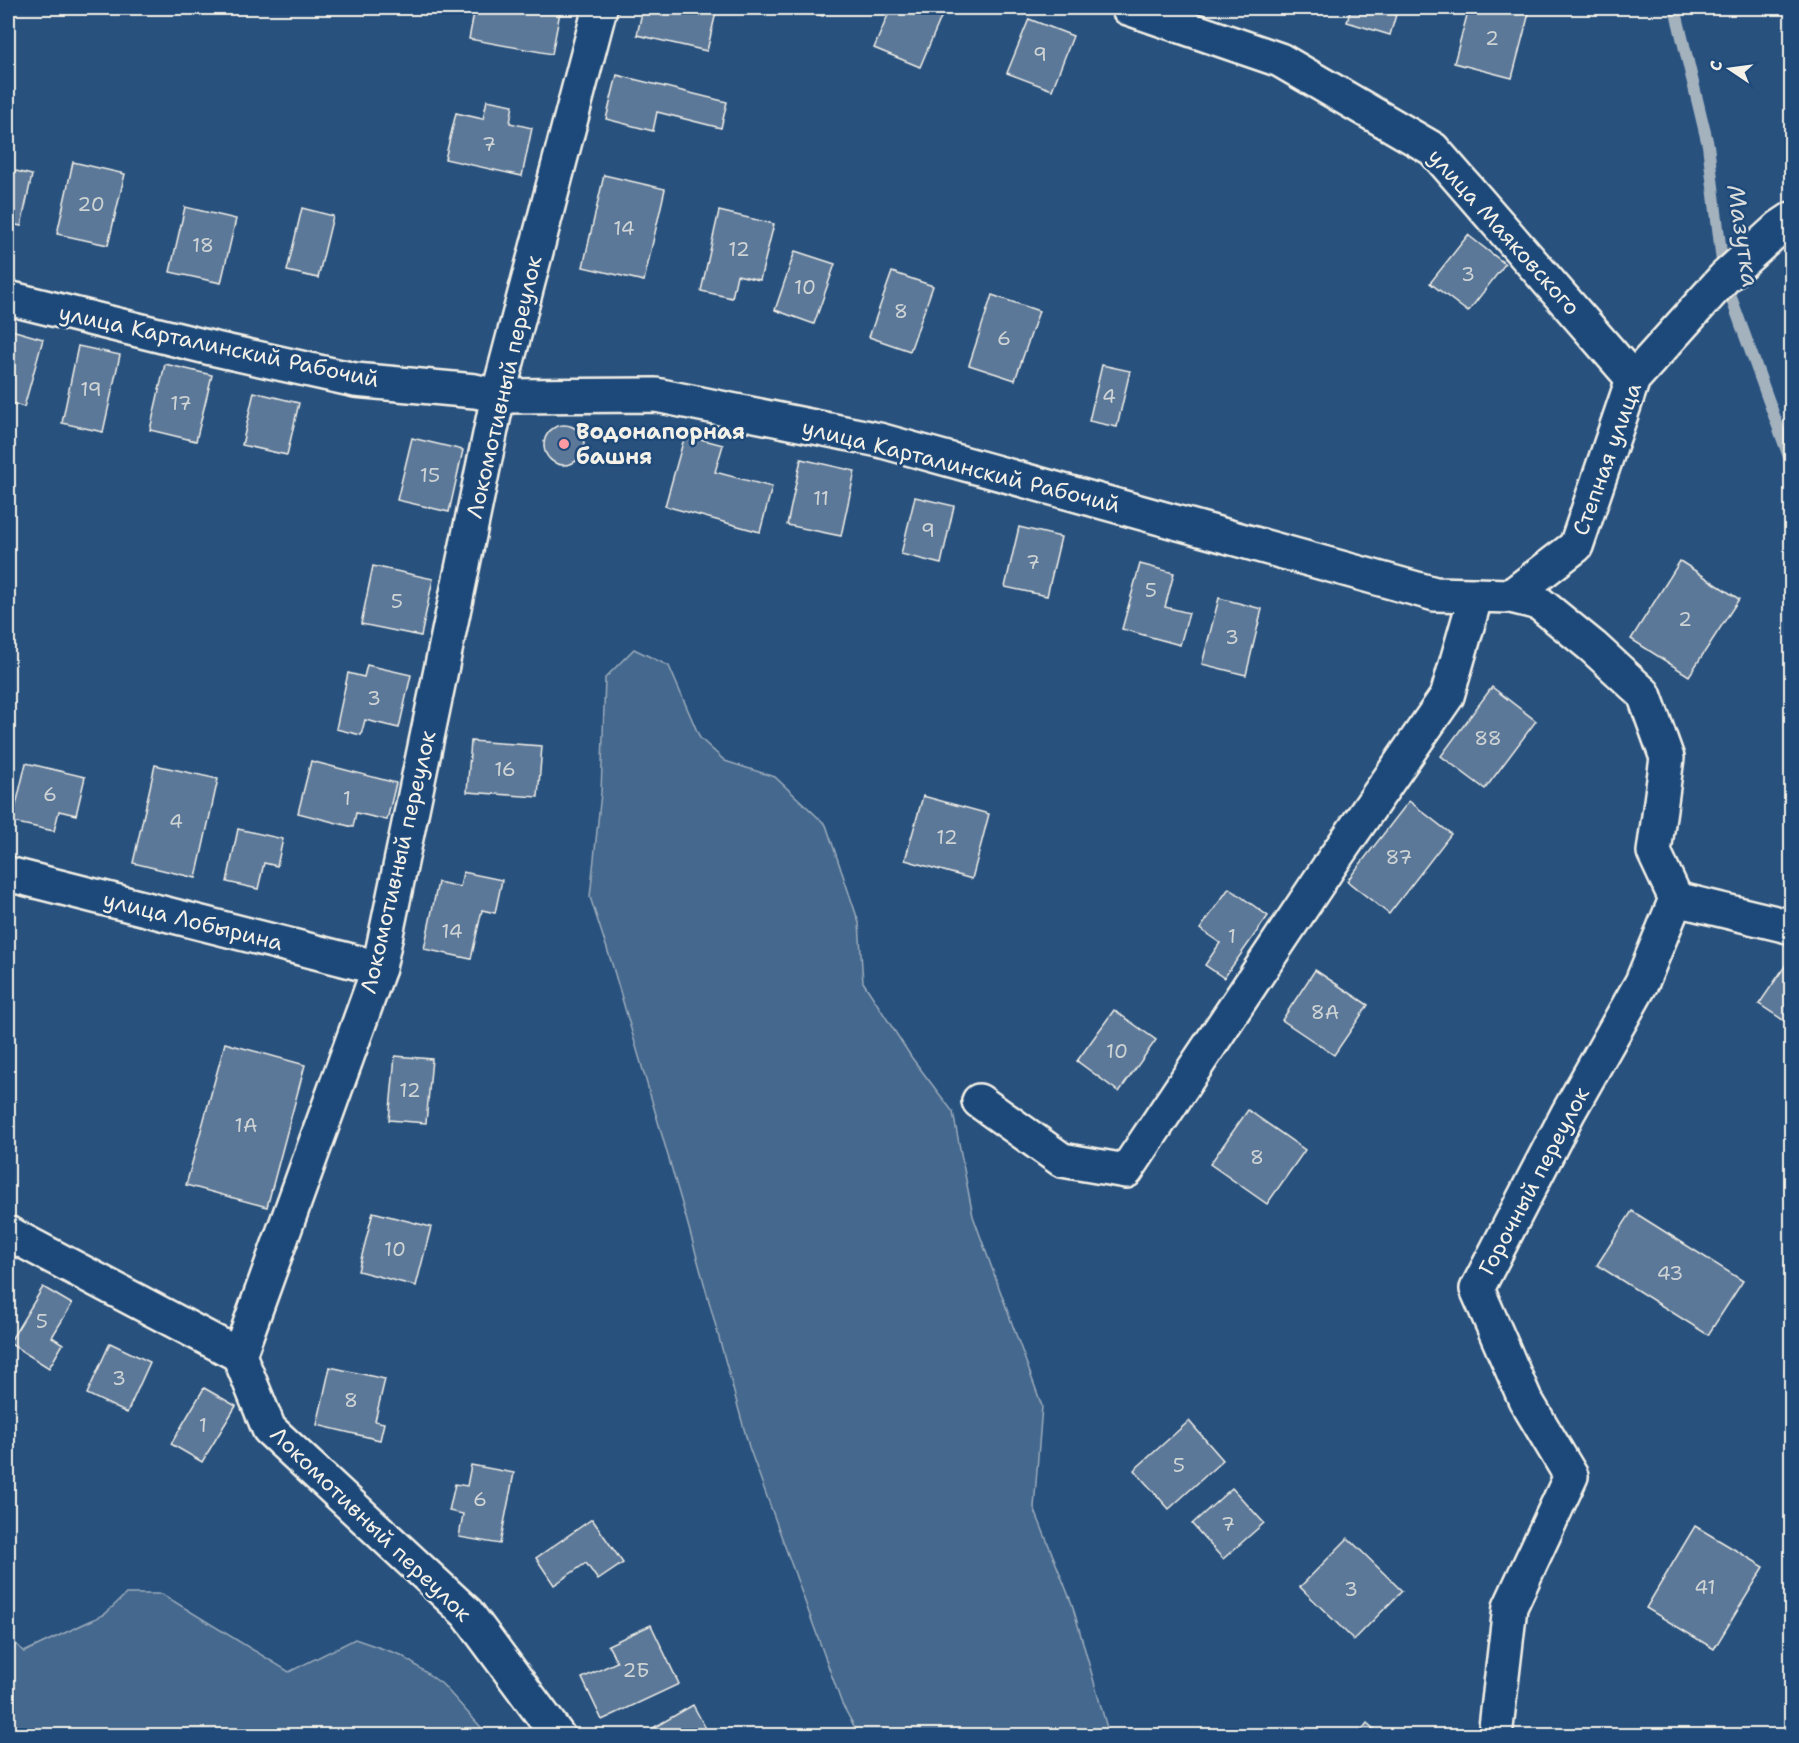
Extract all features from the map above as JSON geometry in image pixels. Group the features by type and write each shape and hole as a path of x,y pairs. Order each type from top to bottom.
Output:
{"street":[{"name":"Локомотивный переулок","path":"558,1736 467,1613 269,1429 239,1355 379,968 498,396 600,8"},
{"name":"улица Маяковского","path":"1128,8 1280,60 1433,149 1633,379"},
{"name":"Степная улица","path":"1512,596 1576,546 1633,379 1724,278 1791,219"},
{"name":"улица Карталинский Рабочий","path":"8,298 211,348 355,380 475,391 498,396 656,395 867,437 1435,594 1512,596 1539,603 1593,647 1644,694 1667,758 1654,852 1676,899"},
{"path":"979,1101 1062,1160 1126,1171 1332,862 1447,696 1476,595"},
{"name":"улица Лобырина","path":"8,874 379,968"},
{"path":"1676,899 1791,927"},
{"name":"Горочный переулок","path":"1495,1736 1510,1607 1570,1476 1525,1399 1477,1289 1568,1113 1642,982 1676,899"},
{"path":"8,1233 239,1355"}],"shaded area":[{"path":"634,649 669,666 700,738 725,761 775,777 826,825 859,923 863,982 912,1058 953,1112 973,1216 1042,1406 1034,1508 1072,1604 1109,1735 859,1735 842,1704 749,1447 685,1214 612,964 590,897 601,793 605,678"},
{"path":"126,1594 162,1594 289,1672 355,1639 401,1655 442,1684 488,1735 14,1735 8,1699 8,1636 24,1652 105,1614"}],"building":[{"path":"475,8 537,8 560,12 552,54 469,39"},
{"path":"643,8 717,8 707,51 637,35"},
{"path":"796,8 825,8 823,16"},
{"path":"891,8 945,8 920,67 874,48"},
{"path":"1351,8 1398,8 1390,35 1347,22"},
{"path":"1469,8 1509,8 1529,13 1512,78 1454,63"},
{"path":"1029,19 1073,36 1052,90 1007,73"},
{"path":"617,75 727,102 721,128 657,112 653,131 606,119"},
{"path":"487,100 513,105 510,123 532,128 522,176 445,159 456,113 483,119"},
{"path":"73,162 125,174 108,245 57,234"},
{"path":"8,169 32,175 21,226 8,223"},
{"path":"604,175 665,189 644,281 583,267"},
{"path":"185,207 236,219 221,283 170,272"},
{"path":"302,208 333,216 318,278 287,271"},
{"path":"719,211 774,224 760,280 737,275 732,298 701,291"},
{"path":"1468,235 1505,264 1468,312 1430,283"},
{"path":"795,251 835,264 814,324 775,310"},
{"path":"892,272 933,286 910,351 869,337"},
{"path":"992,295 1039,311 1015,380 969,365"},
{"path":"8,329 43,339 24,407 8,402"},
{"path":"78,346 120,355 103,432 62,423"},
{"path":"165,364 212,375 196,441 150,430"},
{"path":"1102,365 1130,371 1117,427 1089,421"},
{"path":"254,392 299,403 287,455 242,445"},
{"name":"Водонапорная башня","path":"564,425 572,426 578,431 583,437 583,453 578,459 572,464 564,465 556,464 550,459 545,453 544,445 545,437 550,431 556,426"},
{"path":"685,435 723,445 715,472 772,487 760,532 665,506"},
{"path":"412,438 463,450 449,512 397,500"},
{"path":"801,459 855,471 841,536 787,525"},
{"path":"915,497 954,506 941,564 901,554"},
{"path":"1019,527 1061,537 1047,596 1005,587"},
{"path":"1680,561 1739,599 1689,676 1631,639"},
{"path":"1140,564 1174,573 1165,607 1189,613 1180,645 1122,629"},
{"path":"373,566 433,579 421,636 361,624"},
{"path":"1219,598 1262,609 1246,675 1202,664"},
{"path":"367,665 411,675 399,728 365,720 361,735 336,729 348,673 364,677"},
{"path":"1492,687 1536,721 1485,789 1441,756"},
{"path":"471,741 542,746 538,797 467,792"},
{"path":"311,761 396,783 387,820 356,813 353,827 298,813"},
{"path":"26,763 85,777 76,815 59,811 54,831 12,822"},
{"path":"155,765 218,779 196,878 133,863"},
{"path":"923,796 989,814 972,879 905,860"},
{"path":"1409,801 1451,834 1389,914 1347,881"},
{"path":"238,829 283,839 277,866 264,863 258,889 227,882"},
{"path":"463,872 502,880 495,913 482,910 471,959 424,949 438,882 460,887"},
{"path":"1229,888 1268,916 1224,978 1205,965 1220,943 1200,929"},
{"path":"1792,956 1792,1026 1759,1004"},
{"path":"1315,970 1368,1005 1334,1055 1282,1020"},
{"path":"1114,1010 1156,1040 1119,1092 1077,1061"},
{"path":"225,1043 305,1065 267,1207 186,1185"},
{"path":"395,1056 432,1059 426,1123 389,1120"},
{"path":"1248,1110 1305,1150 1267,1204 1210,1164"},
{"path":"1632,1211 1743,1281 1708,1335 1597,1265"},
{"path":"373,1212 431,1227 416,1286 358,1271"},
{"path":"43,1287 72,1304 52,1337 63,1344 49,1368 9,1343"},
{"path":"110,1343 150,1362 127,1413 87,1394"},
{"path":"330,1367 385,1379 375,1421 384,1423 380,1440 317,1425"},
{"path":"204,1388 236,1406 202,1462 171,1444"},
{"path":"1189,1421 1223,1460 1169,1509 1134,1470"},
{"path":"471,1465 514,1473 500,1544 459,1537 463,1514 449,1511 455,1484 467,1486"},
{"path":"1232,1488 1264,1523 1223,1559 1192,1524"},
{"path":"592,1519 623,1563 598,1580 586,1563 554,1585 536,1558"},
{"path":"1695,1526 1764,1567 1714,1649 1646,1608"},
{"path":"1348,1538 1402,1591 1354,1640 1300,1587"},
{"path":"651,1625 679,1684 602,1720 582,1678 617,1662 608,1645"},
{"path":"693,1705 710,1736 639,1736"},
{"path":"1367,1723 1382,1736 1357,1736"}],"waterway":[{"name":"Мазутка","path":"1675,8 1708,145 1724,278 1792,465"}],"place":[{"name":"Водонапорная башня","path":"564,444"}]}
